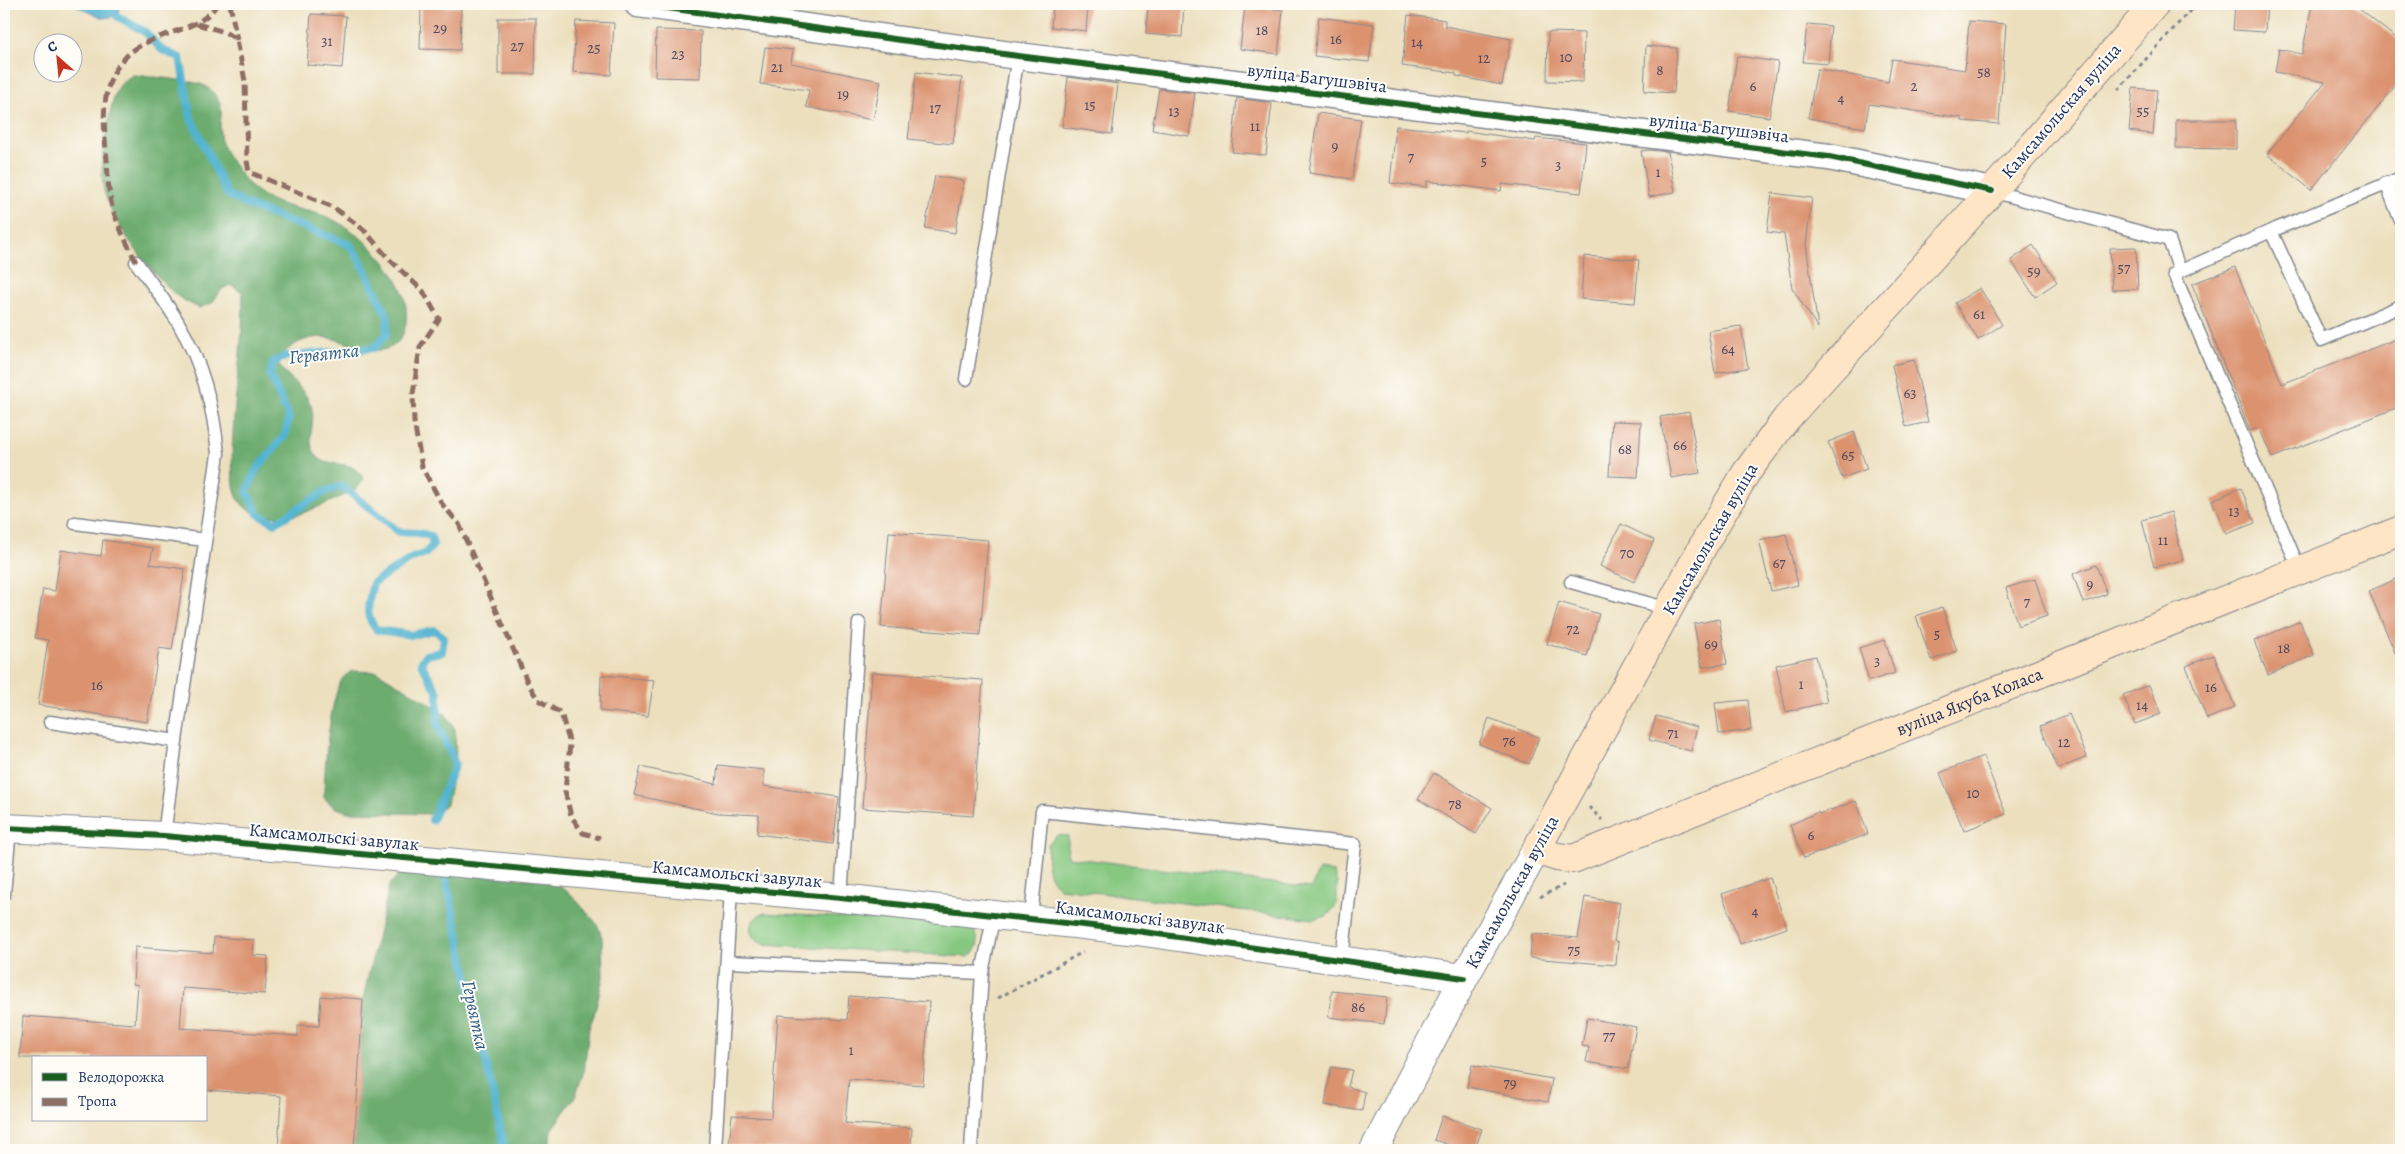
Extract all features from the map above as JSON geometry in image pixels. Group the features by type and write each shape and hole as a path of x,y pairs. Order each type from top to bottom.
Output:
{"main road":[{"name":"Камсамольская вуліца","path":"1536,850 1668,609 1746,473 1786,419 1992,191 2155,4"},
{"name":"вуліца Якуба Коласа","path":"1536,850 1557,857 1573,859 2401,530"}],"street":[{"name":"вуліца Багушэвіча","path":"638,4 1018,56 1829,157 1992,191"},
{"name":"Камсамольскі завулак","path":"7,828 164,836 731,890 841,898 1137,931 1464,978"},
{"name":"Камсамольская вуліца","path":"1374,1150 1464,978 1536,850"}],"lane":[{"path":"966,379 1018,56"},
{"path":"2300,571 2174,274 2271,231 2401,178"},
{"path":"2386,183 2401,221"},
{"path":"1992,191 2168,240 2180,271"},
{"path":"2271,231 2321,340 2401,306"},
{"path":"136,262 180,326 206,386 215,418 218,454 164,836"},
{"path":"75,523 205,540"},
{"path":"1571,582 1668,609"},
{"path":"841,898 859,622"},
{"path":"50,722 176,741"},
{"path":"1031,918 1042,811 1355,844 1342,960"},
{"path":"4,894 7,828"},
{"path":"714,1150 728,962 731,890"},
{"path":"971,1150 982,974 994,914"},
{"path":"728,962 982,974"}],"path":[{"path":"2112,96 2196,4"},
{"path":"1584,813 1587,805"},
{"path":"996,999 1086,951"}],"green space":[{"path":"133,75 184,81 207,87 219,101 221,107 220,134 222,146 248,183 272,201 319,214 356,234 378,254 401,288 406,306 406,325 402,336 395,345 387,349 367,349 321,337 300,342 287,350 277,361 310,403 313,416 311,443 316,455 321,460 327,462 352,467 364,479 357,488 349,493 287,517 256,513 250,511 241,503 235,489 232,466 243,312 242,292 231,285 222,289 212,303 199,308 178,297 154,273 131,243 112,212 106,197 102,176 102,159 112,106 118,88"},
{"path":"352,671 378,672 445,713 455,729 456,760 447,804 432,814 348,812 334,807 324,798 326,754 334,701 343,678"},
{"path":"1057,835 1068,836 1068,857 1311,888 1319,870 1334,872 1337,884 1337,904 1327,916 1313,919 1060,888 1051,878 1048,868 1048,844"},
{"path":"407,872 548,880 570,893 597,924 602,937 603,977 589,1028 584,1071 575,1097 551,1130 549,1150 354,1150 363,999 389,886 398,875"},
{"path":"765,913 968,925 975,933 978,942 975,950 968,957 763,944 753,937 751,928 755,919"}],"water":[{"path":"75,4 121,4 117,16 103,18"}],"building":[{"path":"1053,4 1088,4 1086,31 1051,27"},
{"path":"1148,4 1184,4 1182,37 1146,34"},
{"path":"2235,4 2267,4 2265,32 2233,30"},
{"path":"2312,4 2353,4 2401,42 2401,79 2311,190 2267,154 2325,82 2275,72 2279,49 2302,54"},
{"path":"1245,6 1283,10 1278,54 1240,49"},
{"path":"421,7 461,7 460,50 420,49"},
{"path":"311,14 346,16 342,68 307,65"},
{"path":"1408,15 1445,20 1445,26 1511,39 1502,85 1456,76 1456,73 1402,66"},
{"path":"1319,17 1374,24 1369,62 1314,56"},
{"path":"498,18 536,18 535,74 498,74"},
{"path":"576,21 614,23 611,75 573,72"},
{"path":"1969,21 2006,24 1999,124 1962,121 1962,118 1869,104 1865,128 1808,118 1817,69 1888,82 1892,59 1965,70"},
{"path":"1807,24 1831,26 1828,64 1803,62"},
{"path":"656,30 701,31 700,78 655,77"},
{"path":"1548,32 1584,33 1583,82 1547,81"},
{"path":"1646,46 1677,48 1674,93 1644,91"},
{"path":"765,47 793,50 791,63 881,81 873,120 806,107 809,90 760,84"},
{"path":"1737,56 1778,62 1769,117 1729,111"},
{"path":"916,72 962,78 953,144 908,139"},
{"path":"1068,77 1118,84 1112,134 1062,127"},
{"path":"2133,88 2157,90 2153,134 2129,131"},
{"path":"1159,89 1195,93 1189,136 1152,130"},
{"path":"1237,98 1272,103 1266,155 1232,152"},
{"path":"1318,113 1361,119 1352,179 1309,173"},
{"path":"2176,120 2236,120 2236,149 2176,148"},
{"path":"1396,126 1466,133 1466,131 1535,141 1536,138 1586,143 1581,193 1502,184 1501,191 1427,181 1427,187 1390,183"},
{"path":"1641,151 1668,152 1675,192 1649,197"},
{"path":"935,176 964,181 955,233 925,228"},
{"path":"1772,193 1812,198 1806,244 1818,328 1792,288 1784,234 1767,232"},
{"path":"2033,245 2057,282 2035,297 2011,260"},
{"path":"2136,247 2138,289 2112,290 2110,248"},
{"path":"1584,256 1639,260 1635,303 1581,299"},
{"path":"2235,267 2282,384 2401,337 2401,406 2272,458 2259,427 2250,431 2192,284"},
{"path":"1980,288 2002,325 1978,340 1955,303"},
{"path":"1741,326 1748,368 1715,373 1708,331"},
{"path":"1914,360 1928,422 1906,427 1892,365"},
{"path":"1689,412 1700,473 1671,478 1660,417"},
{"path":"1612,421 1641,422 1638,477 1609,476"},
{"path":"1854,432 1867,469 1842,478 1828,442"},
{"path":"2241,488 2255,523 2226,534 2212,500"},
{"path":"2171,512 2183,560 2154,567 2142,520"},
{"path":"1621,524 1654,540 1634,582 1600,566"},
{"path":"889,532 988,540 980,635 881,627"},
{"path":"1786,534 1798,585 1771,591 1759,540"},
{"path":"103,540 153,548 150,564 185,569 172,650 159,648 147,722 38,705 48,640 35,638 43,589 55,591 61,550 101,556"},
{"path":"2096,565 2107,594 2083,603 2073,574"},
{"path":"2401,577 2401,667 2369,591"},
{"path":"2035,579 2047,616 2018,626 2006,588"},
{"path":"1559,602 1599,614 1587,656 1547,644"},
{"path":"1942,607 1957,651 1931,660 1916,616"},
{"path":"1719,619 1727,664 1702,667 1694,624"},
{"path":"2300,621 2314,655 2268,675 2254,641"},
{"path":"1885,640 1895,673 1869,681 1859,648"},
{"path":"2214,655 2235,707 2207,719 2186,666"},
{"path":"1816,656 1827,702 1786,712 1776,665"},
{"path":"872,672 983,680 973,816 862,808"},
{"path":"601,675 654,680 648,716 600,711"},
{"path":"2149,685 2161,714 2135,724 2123,695"},
{"path":"1748,700 1751,730 1719,734 1715,703"},
{"path":"2069,714 2087,757 2058,769 2040,726"},
{"path":"1656,716 1697,727 1691,751 1649,740"},
{"path":"1489,718 1539,737 1529,764 1479,744"},
{"path":"1983,756 2006,814 1964,831 1940,773"},
{"path":"718,765 764,770 764,786 839,797 833,844 757,834 759,815 718,813 634,795 641,767 716,784"},
{"path":"1434,773 1492,808 1476,834 1418,799"},
{"path":"1856,801 1868,834 1804,858 1790,825 1818,812 1819,814"},
{"path":"1770,878 1787,928 1740,944 1722,894"},
{"path":"1585,897 1620,903 1614,941 1618,942 1616,965 1530,958 1532,934 1578,938"},
{"path":"214,937 254,940 253,955 268,956 265,994 183,988 180,1028 298,1036 298,1025 319,1026 321,996 363,999 354,1150 278,1150 281,1096 208,1090 208,1056 32,1056 32,1058 20,1058 23,1016 135,1024 138,985 133,984 135,947 213,953"},
{"path":"1332,991 1387,997 1384,1024 1328,1017"},
{"path":"849,996 929,1002 923,1085 849,1079 845,1123 912,1128 911,1150 796,1150 729,1145 732,1115 771,1118 778,1015 847,1020"},
{"path":"1587,1018 1636,1027 1628,1069 1586,1062 1589,1047 1582,1046"},
{"path":"1472,1065 1552,1079 1548,1102 1467,1087"},
{"path":"1331,1067 1352,1070 1348,1087 1365,1092 1362,1111 1325,1105"},
{"path":"1442,1116 1482,1129 1475,1150 1466,1150 1434,1140"}],"waterway":[{"name":"Гервятка","path":"117,16 145,32 162,50 180,58 191,118 227,194 245,204 350,245 361,262 388,318 386,335 374,348 287,356 273,362 270,375 289,417 285,435 255,472 247,492 258,514 275,523 326,491 342,486 399,532 431,536 433,545 426,553 412,558 373,583 368,608 370,619 377,630 412,635 434,630 444,637 442,652 426,655 421,663 438,693 438,726 455,764 432,820"},
{"name":"Гервятка","path":"446,879 505,1150"}],"marked path":[{"path":"136,262 118,223 110,198 104,129 104,114 109,85 114,72 135,49 156,38 201,20 217,4"},
{"path":"230,4 237,40"},
{"path":"197,24 225,32 237,40 245,81 247,161 249,172 333,207 363,229 390,260 423,291 439,319 420,347 413,394 414,422 422,467 442,504 459,524 527,681 538,700 561,713 570,744 565,791 571,816 583,833 600,838"}],"cycle path":[{"path":"638,4 1018,56 1829,157 1992,191"},
{"path":"4,828 164,836 841,898 1137,931 1464,978"}]}
